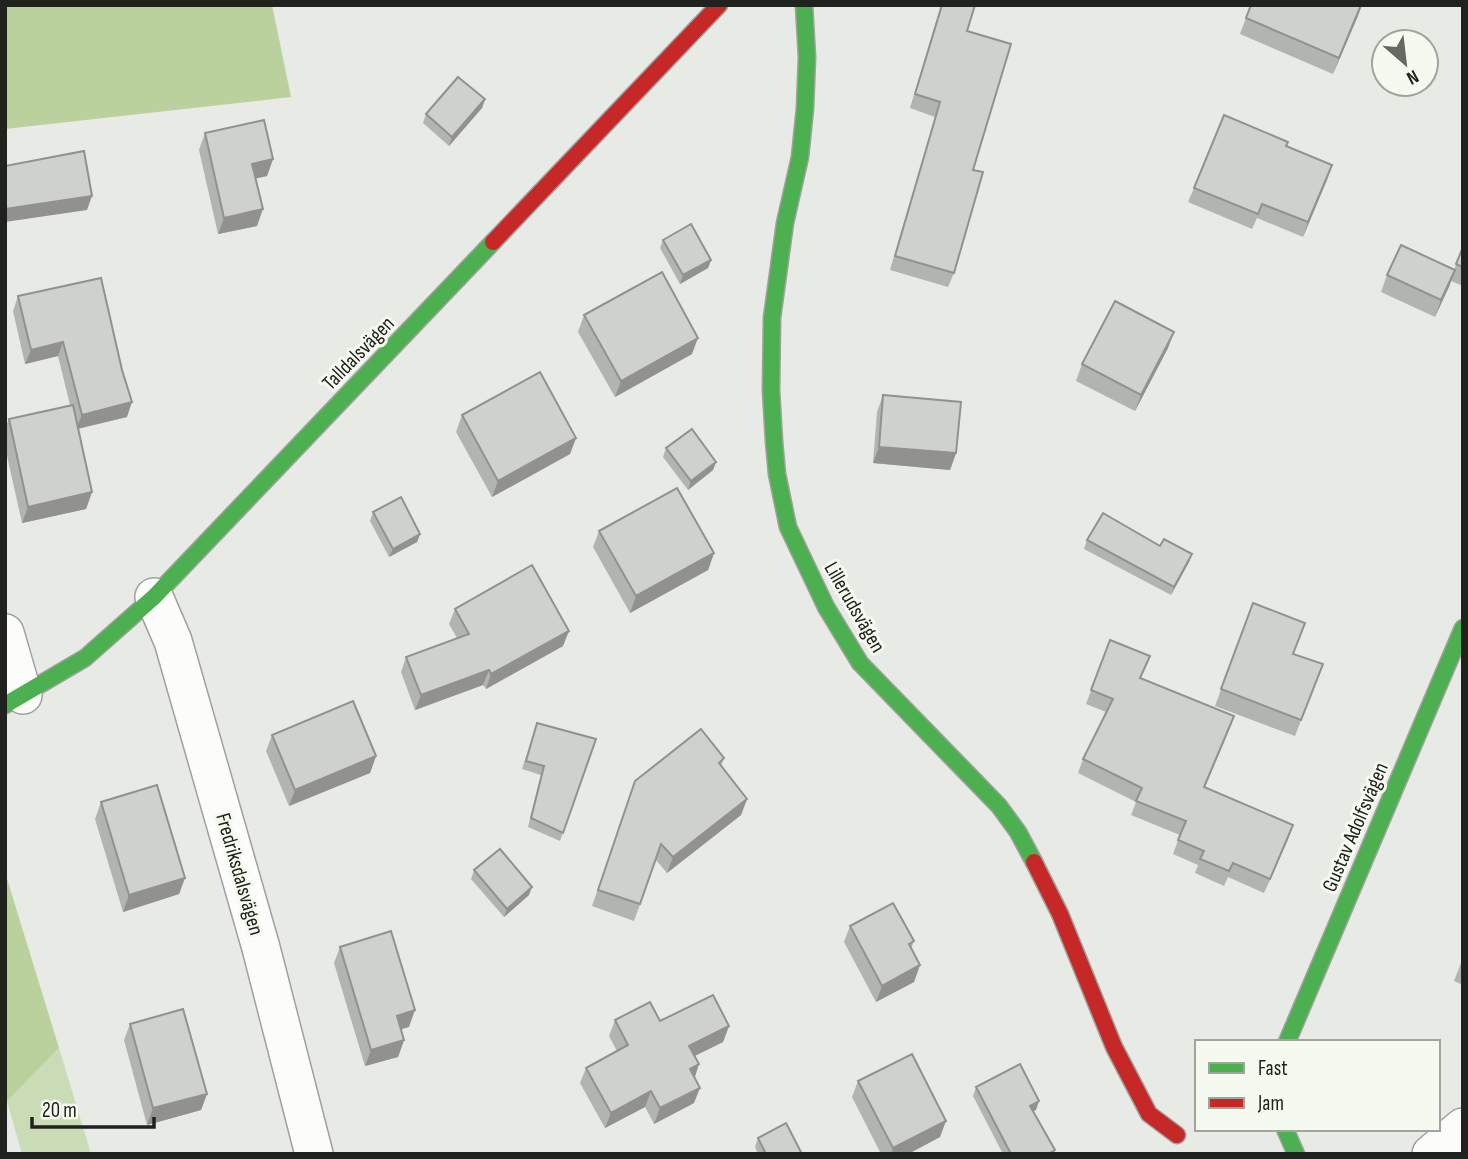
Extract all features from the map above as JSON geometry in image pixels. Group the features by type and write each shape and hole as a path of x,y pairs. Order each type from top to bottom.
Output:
{"street":[{"name":"Talldalsvägen","path":"14,700 85,659 154,597 719,5"},
{"name":"Lillerudsvägen","path":"804,5 807,57 800,157 785,223 772,318 771,390 774,441 777,474 788,527 826,607 860,663 999,806 1018,832 1060,914 1114,1047 1149,1114 1182,1131 1169,1154"},
{"name":"Fredriksdalsvägen","path":"154,597 173,641 181,668 261,948 314,1154"},
{"name":"Gustav Adolfsvägen","path":"1288,1040 1463,628"},
{"path":"5,633 14,700"},
{"path":"1431,1154 1463,1127"},
{"path":"1286,1131 1296,1154"}],"green space":[{"path":"5,5 272,5 291,97 5,129"},
{"path":"5,872 59,1048 5,1103"},
{"path":"59,1048 91,1154 22,1154 7,1101"}],"building":[{"path":"942,5 975,5 967,31 1011,44 973,170 983,172 954,273 895,256 940,102 915,94"},
{"path":"1251,5 1361,5 1339,58 1246,18"},
{"path":"458,77 485,99 452,137 426,114"},
{"path":"1224,115 1288,142 1286,146 1332,165 1308,222 1262,204 1258,214 1194,188"},
{"path":"264,120 273,159 252,164 263,209 224,218 205,133"},
{"path":"84,151 92,196 5,209 5,166"},
{"path":"691,224 711,260 683,275 663,240"},
{"path":"1401,245 1455,270 1441,300 1387,275"},
{"path":"1463,247 1463,267 1456,264"},
{"path":"662,272 698,338 621,381 584,315"},
{"path":"101,278 132,402 82,415 63,342 31,350 18,296"},
{"path":"1115,301 1174,332 1141,395 1082,364"},
{"path":"540,372 576,438 498,481 462,415"},
{"path":"883,395 961,402 956,453 879,447"},
{"path":"73,405 92,492 28,507 9,419"},
{"path":"692,429 716,462 691,481 666,448"},
{"path":"677,488 714,553 636,596 599,531"},
{"path":"401,497 420,534 393,549 373,512"},
{"path":"1103,513 1160,546 1164,539 1192,554 1174,587 1087,540"},
{"path":"532,565 569,631 491,674 489,670 421,695 406,657 469,634 455,609"},
{"path":"1253,603 1305,623 1293,654 1323,664 1301,720 1221,689"},
{"path":"1110,640 1150,656 1140,678 1234,716 1204,787 1293,825 1270,879 1233,863 1229,871 1200,859 1204,851 1178,840 1186,821 1136,801 1142,788 1083,759 1113,699 1091,690"},
{"path":"353,701 376,756 295,790 272,735"},
{"path":"537,723 596,739 563,833 531,818 544,766 526,761"},
{"path":"701,729 724,758 719,763 747,799 673,857 661,844 640,904 598,890 635,781"},
{"path":"157,785 185,878 129,895 101,802"},
{"path":"500,849 532,887 507,909 474,870"},
{"path":"893,903 914,941 909,944 920,965 882,986 850,926"},
{"path":"391,931 415,1010 397,1016 404,1040 371,1050 340,947"},
{"path":"713,995 729,1026 689,1046 699,1064 690,1069 700,1088 660,1108 651,1091 611,1113 586,1068 628,1045 615,1020 650,1002 660,1021"},
{"path":"183,1009 207,1094 153,1108 130,1024"},
{"path":"912,1054 946,1121 893,1148 858,1081"},
{"path":"1020,1064 1039,1101 1030,1106 1055,1150 1048,1154 1011,1154 976,1087"},
{"path":"786,1123 802,1154 766,1154 758,1138"}],"traffic: fast":[{"path":"804,5 807,57 800,157 785,223 772,318 771,390 774,441 777,474 788,527 826,607 860,663 999,806 1018,832 1034,862"},
{"path":"5,705 85,658 154,597 493,242"},
{"path":"1288,1040 1463,628"},
{"path":"1286,1131 1296,1154"}],"traffic: jam":[{"path":"493,242 719,5"},
{"path":"1034,862 1060,914 1114,1047 1149,1114 1177,1135"}]}
